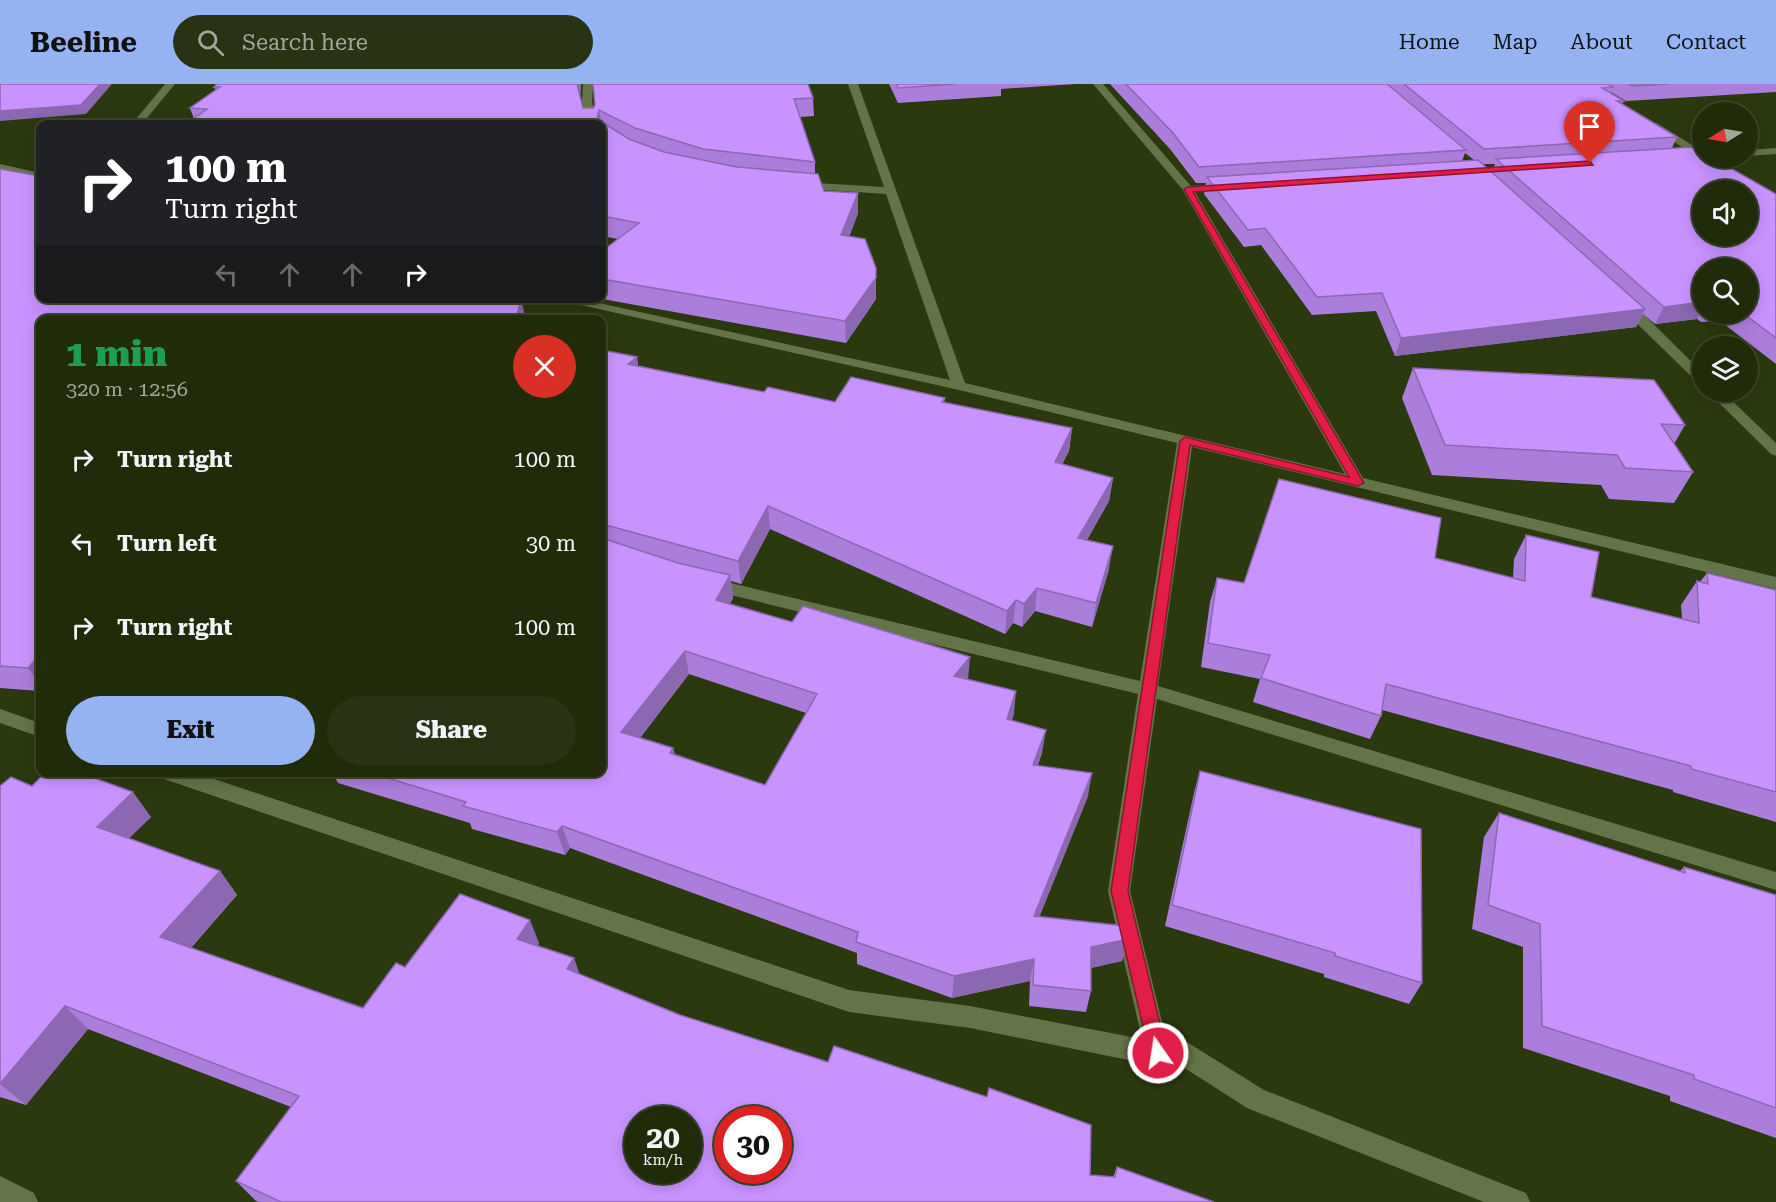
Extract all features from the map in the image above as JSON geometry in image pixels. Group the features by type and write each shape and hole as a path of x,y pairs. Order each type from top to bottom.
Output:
{"street":[{"path":"140,120 170,84"},
{"path":"588,84 587,101 590,120"},
{"path":"853,84 959,386"},
{"path":"1098,84 1188,189 1358,483"},
{"path":"1645,120 1692,149"},
{"path":"1758,152 1776,151"},
{"path":"1679,158 1692,158"},
{"path":"0,167 36,175"},
{"path":"786,184 890,191"},
{"path":"1188,189 1246,186"},
{"path":"1610,291 1692,369"},
{"path":"579,303 959,386 1776,583"},
{"path":"1725,402 1776,451"},
{"path":"1158,1053 1119,891 1185,441"},
{"path":"694,580 1149,690 1776,881"},
{"path":"0,716 36,728"},
{"path":"183,777 849,1001 970,1017 1158,1053 1173,1047 1256,1099 1517,1202"},
{"path":"0,1189 25,1202"}],"building":[{"path":"0,84 100,84 81,105 0,111"},
{"path":"217,84 577,84 583,108 593,108 595,105 593,84 808,84 813,98 794,99 815,162 703,149 635,128 599,110 599,120 192,120 207,109 190,108 220,87 214,87"},
{"path":"896,84 955,84 898,88"},
{"path":"1126,84 1387,84 1466,150 1199,167 1173,133"},
{"path":"1404,84 1608,84 1613,87 1602,88 1624,101 1617,101 1677,137 1484,149"},
{"path":"1629,84 1668,84 1633,86"},
{"path":"606,125 629,139 664,152 737,167 818,174 824,191 858,193 841,235 865,239 876,268 876,278 845,321 606,280 606,248 639,223 606,217"},
{"path":"1692,147 1692,168 1730,168 1752,180 1692,180 1692,246 1758,246 1758,184 1776,194 1776,338 1757,324 1758,258 1692,258 1692,303 1664,307 1496,159"},
{"path":"1478,160 1645,309 1401,338 1382,293 1317,297 1265,228 1248,230 1207,177"},
{"path":"0,169 36,175 36,303 520,303 517,315 36,315 36,659 28,668 0,666"},
{"path":"606,351 637,357 628,364 764,392 768,387 835,402 851,377 945,398 942,402 1072,428 1055,462 1113,478 1078,538 1113,546 1096,603 1037,588 1024,604 1016,600 1007,611 768,506 738,561 606,525"},
{"path":"1413,368 1654,380 1685,425 1661,424 1693,472 1625,468 1617,455 1445,445"},
{"path":"1279,479 1441,518 1435,558 1525,581 1526,535 1599,552 1591,597 1699,623 1697,581 1708,584 1707,573 1776,590 1776,792 1691,769 1691,766 1386,684 1381,716 1261,678 1270,655 1208,643 1217,578 1244,583"},
{"path":"606,539 678,563 730,575 716,600 792,622 803,606 970,657 954,676 1016,691 1007,719 1046,730 1033,765 1092,773 1034,916 1125,926 1128,939 1091,947 1091,991 1033,985 1034,959 954,976 856,942 858,932 562,826 557,832 463,806 466,802 384,777 606,777","holes":["685,651 817,694 765,785 670,753 673,748 621,732"]},
{"path":"1200,771 1421,829 1422,983 1335,956 1335,953 1172,905"},
{"path":"11,777 32,786 41,777 92,777 133,792 97,827 220,871 160,937 363,1008 396,963 405,967 460,894 530,920 517,939 574,958 567,969 680,1015 828,1062 834,1046 987,1097 989,1088 1091,1125 1090,1175 1115,1177 1117,1167 1214,1202 281,1202 236,1181 299,1096 65,1006 0,1084 0,786"},
{"path":"1499,813 1685,873 1684,867 1776,895 1776,1108 1694,1079 1694,1075 1542,1026 1540,924 1488,905"}],"route":[{"path":"1158,1053 1119,891 1185,441 1358,483 1188,189 1590,163"}]}
